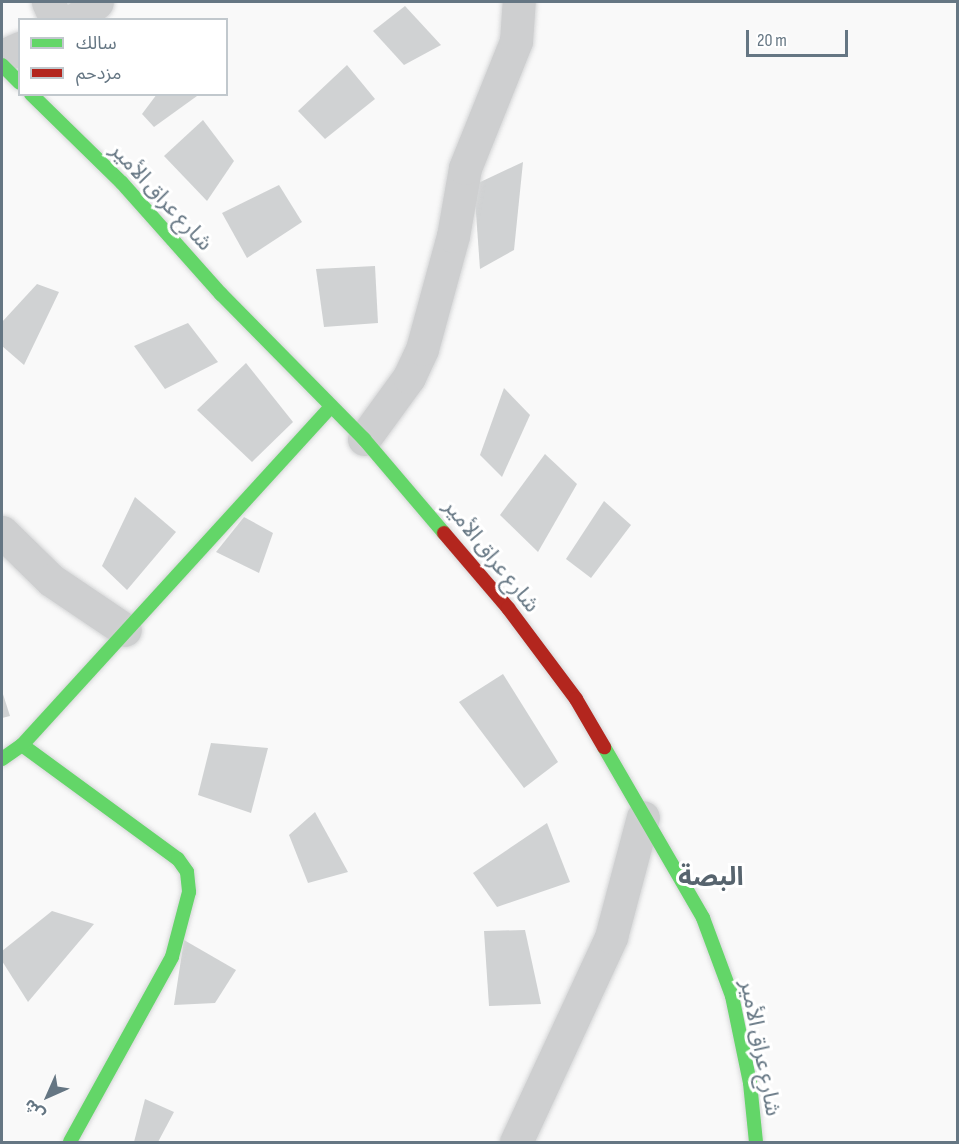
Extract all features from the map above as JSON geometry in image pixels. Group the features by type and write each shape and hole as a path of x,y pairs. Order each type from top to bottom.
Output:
{"main road":[{"path":"2,65 18,81"},
{"name":"شارع عراق الأمير","path":"34,96 122,183 221,294 364,440 508,608 576,699 703,918 732,996 750,1083 756,1143"},
{"path":"2,759 22,745 331,407"},
{"path":"22,745 178,859 187,872 189,892 172,957 70,1143"}],"street":[{"path":"48,2 55,18"},
{"path":"77,18 97,2"},
{"path":"364,440 409,377 423,350 453,236 465,168 516,41 519,2"},
{"path":"2,56 18,49"},
{"path":"2,532 51,579 125,630"},
{"path":"516,1143 611,937 643,817"}],"building":[{"path":"405,6 441,45 404,65 373,31"},
{"path":"347,65 375,99 325,139 298,111"},
{"path":"156,96 197,96 154,127 142,114"},
{"path":"203,120 234,161 207,201 164,156"},
{"path":"523,162 514,250 480,269 474,185"},
{"path":"279,185 302,222 247,258 222,213"},
{"path":"375,266 378,323 324,327 316,269"},
{"path":"37,284 59,292 24,365 2,346 2,322"},
{"path":"188,323 218,362 165,389 134,346"},
{"path":"246,363 293,422 252,462 197,410"},
{"path":"504,388 530,415 502,477 480,455"},
{"path":"545,454 577,484 538,552 500,515"},
{"path":"135,497 176,532 127,590 102,566"},
{"path":"604,501 631,525 591,578 566,559"},
{"path":"244,517 273,533 259,573 216,552"},
{"path":"503,674 558,762 524,788 459,702"},
{"path":"2,691 10,716 2,718"},
{"path":"211,743 268,748 251,813 198,795"},
{"path":"315,812 348,872 308,883 289,835"},
{"path":"547,823 570,882 497,907 473,873"},
{"path":"52,911 94,924 28,1002 2,961 2,951"},
{"path":"525,930 541,1004 489,1006 484,931"},
{"path":"184,940 236,970 215,1003 174,1005"},
{"path":"145,1099 174,1112 158,1142 134,1142"}],"traffic: fast":[{"path":"2,65 18,81"},
{"path":"33,96 122,183 221,294 364,439 444,533"},
{"path":"2,759 22,745 331,407"},
{"path":"22,745 178,859 187,872 189,892 172,957 70,1142"},
{"path":"604,747 703,918 732,996 750,1083 756,1142"}],"traffic: jam":[{"path":"444,533 508,608 576,699 604,747"}],"district":[{"name":"البصة","path":"711,878"}]}
